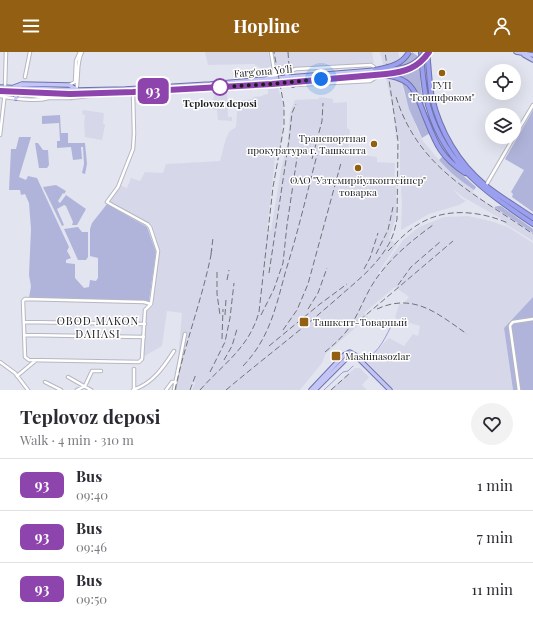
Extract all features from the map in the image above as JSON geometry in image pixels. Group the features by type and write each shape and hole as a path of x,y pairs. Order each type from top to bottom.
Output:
{"highway":[{"path":"376,72 398,63 410,52"},
{"path":"421,52 426,96 435,124 451,153 470,176"},
{"path":"427,52 432,94 436,110 442,129 461,160 496,199 533,224"},
{"path":"376,72 406,82 414,91 438,146 443,155 455,167 533,218"}],"main road":[{"name":"Farg'ona Yo'li","path":"13,87 110,93 278,83 293,84 406,67 414,63 427,52"},
{"path":"516,52 533,60"},
{"path":"522,54 533,55"},
{"path":"288,71 286,74 288,77"},
{"name":"Farg'ona Yo'li","path":"0,87 14,93 76,92 156,88 288,77 376,72"},
{"path":"5,90 22,84 69,85 76,92"},
{"path":"13,87 14,98"},
{"name":"Farg'ona Yo'li","path":"0,91 5,90"},
{"path":"311,390 344,355 350,352 355,355 390,390"},
{"path":"315,390 348,357 355,355"}],"street":[{"path":"0,135 4,104 6,52"},
{"path":"25,77 30,52"},
{"path":"69,85 75,82 76,61 81,52"},
{"path":"71,98 76,92 78,64 81,52"},
{"path":"271,52 275,75"},
{"path":"261,80 280,72 288,71 371,65 374,66 375,70 375,77 370,81 293,84"},
{"path":"274,68 288,77"},
{"path":"133,92 133,149 124,168 118,187 107,202 146,223 150,227 158,251 151,304 145,310 142,358 139,362 36,360 25,357 23,301 26,298 144,302 151,304"},
{"name":"Farg'ona Yo'li","path":"19,93 30,96 78,98 110,93"},
{"name":"Farg'ona Yo'li","path":"0,96 44,99 53,97"},
{"path":"4,104 14,98"},
{"path":"521,125 533,105"},
{"path":"484,187 510,144"},
{"path":"519,390 510,324 513,322 533,320"},
{"path":"24,322 145,324"},
{"path":"174,390 185,334"},
{"path":"24,335 144,337"},
{"path":"134,369 133,390 146,384 157,375 174,351"},
{"path":"17,376 36,360"},
{"path":"0,362 6,365 28,390"},
{"path":"77,390 85,386 92,371 101,372"},
{"path":"68,377 92,390"},
{"path":"46,382 61,390"},
{"path":"166,390 172,382 175,382"}],"shaded area":[{"path":"205,52 268,52 271,66 263,70 254,64 208,65"},
{"path":"273,52 372,52 374,63 342,67 276,69"},
{"path":"380,52 398,52 400,60 383,65"},
{"path":"412,52 419,57 422,95 432,127 441,143 457,165 446,156 434,134 420,98 414,87 399,76 398,66 406,60"},
{"path":"386,78 402,82 403,90 417,129 423,141 443,165 474,190 472,193 533,233 533,241 504,223 505,221 463,197 453,189 466,201 459,205 429,214 401,230 402,205 400,139 396,139 394,114"},
{"path":"402,82 412,92 430,133 422,138 409,109"},
{"path":"278,88 284,107 281,143 277,158 275,158 267,230 271,230 281,170 288,141 290,113 295,100 319,99 319,97 333,99 333,103 347,102 347,128 350,130 348,152 377,157 377,162 395,163 394,183 396,183 396,213 389,238 397,245 378,273 380,275 382,269 403,240 419,227 444,217 468,216 490,221 508,227 533,243 533,297 504,328 513,390 394,390 366,361 389,338 404,346 413,334 418,336 420,326 395,318 399,304 403,304 409,297 395,287 364,313 368,317 326,353 322,363 300,390 192,390 197,379 195,383 192,382 189,390 173,390 178,360 182,313 167,311 162,346 143,357 146,311 153,306 160,250 152,225 108,202 120,185 127,188 131,178 140,181 145,172 163,173 166,164 220,161 226,138 230,131 236,127 238,101 263,96 268,94 268,89"},
{"path":"227,93 228,117 232,117 232,121 218,120 217,110 212,109 214,94"},
{"path":"83,110 104,113 103,123 105,125 102,140 85,137 85,115 82,114"},
{"path":"533,110 533,212 512,197 513,194 511,192 524,170 505,159 514,144 521,144 521,131"},
{"path":"60,115 61,133 68,133 68,143 85,143 87,164 85,174 82,173 84,164 83,147 81,147 82,159 73,160 71,147 57,148 57,141 60,141 59,123 42,124 42,116"},
{"path":"19,137 31,137 19,177 26,180 28,176 37,178 69,247 67,251 71,258 66,260 66,263 75,264 75,278 84,288 89,287 90,280 96,281 98,278 98,258 90,256 90,229 92,223 107,204 147,227 156,252 149,301 29,298 31,286 29,275 31,229 29,203 25,194 21,195 20,190 9,190 11,149 16,149"},
{"path":"35,143 38,143 43,150 48,150 49,165 47,168 39,168"},
{"path":"442,157 476,187 474,190 455,176 439,160"},
{"path":"56,185 66,191 58,201 60,203 66,195 86,209 77,225 72,225 73,222 66,206 64,205 57,209 64,225 62,226 43,187"},
{"path":"501,206 533,229 533,233 494,207"},
{"path":"78,227 82,232 88,232 88,257 86,260 78,260 64,229"},
{"path":"533,297 533,390 513,390 504,328"},
{"path":"355,368 360,368 369,377 362,385 367,390 330,390"}],"waterway":[{"path":"365,359 379,348 393,322"},
{"path":"324,390 343,372 348,371 353,366"}],"railway":[{"path":"200,390 235,354 249,336 255,325 259,312 273,187 284,126 284,106 274,52"},
{"path":"288,52 289,66"},
{"path":"226,390 313,319 359,279 377,261 391,240 397,219 398,141 385,52"},
{"path":"396,97 406,122 419,144 434,162 471,192 533,234"},
{"path":"312,159 322,121 323,103"},
{"path":"269,273 292,113 296,104"},
{"path":"261,315 274,289 283,263 298,151"},
{"path":"243,366 260,344 271,321 317,155"},
{"path":"283,330 297,310 308,284 341,163"},
{"path":"376,254 388,230 393,207"},
{"path":"388,251 403,236 419,224 440,215 452,213 475,214 508,223"},
{"path":"325,352 351,325 371,287 386,266 409,244 433,225"},
{"path":"364,269 370,258 378,233"},
{"path":"211,254 213,238"},
{"path":"353,326 453,241"},
{"path":"398,285 411,267 440,242"},
{"path":"175,390 204,285 212,250"},
{"path":"308,309 318,293 327,268"},
{"path":"227,280 229,270"},
{"path":"217,272 217,294 220,315"},
{"path":"210,372 225,342 230,318 234,283"},
{"path":"269,346 347,284"},
{"path":"225,315 226,299"},
{"path":"377,309 390,304 414,304 436,313 467,334"},
{"path":"222,339 223,309"},
{"path":"224,360 232,346 237,329"},
{"path":"331,390 350,373"},
{"path":"190,390 196,374"}],"bus line":[{"name":"93","path":"0,91 70,94 133,92 272,84 386,74 401,72 417,65 429,52"}],"place":[{"name":"ГУП \"Геоинфоком\"","path":"442,73"},
{"name":"Teplovoz deposi","path":"220,87"},
{"name":"Транспортная прокуратура г. Ташкента","path":"374,144"},
{"name":"ОАО \"Узтемирйулконтейнер\" товарка","path":"358,168"},
{"name":"Ташкент-Товарный","path":"304,322"},
{"name":"Mashinasozlar","path":"336,356"}],"district":[{"name":"OBOD MAKON DAHASI","path":"98,327"}],"route":[{"path":"220,87 321,79"}]}
